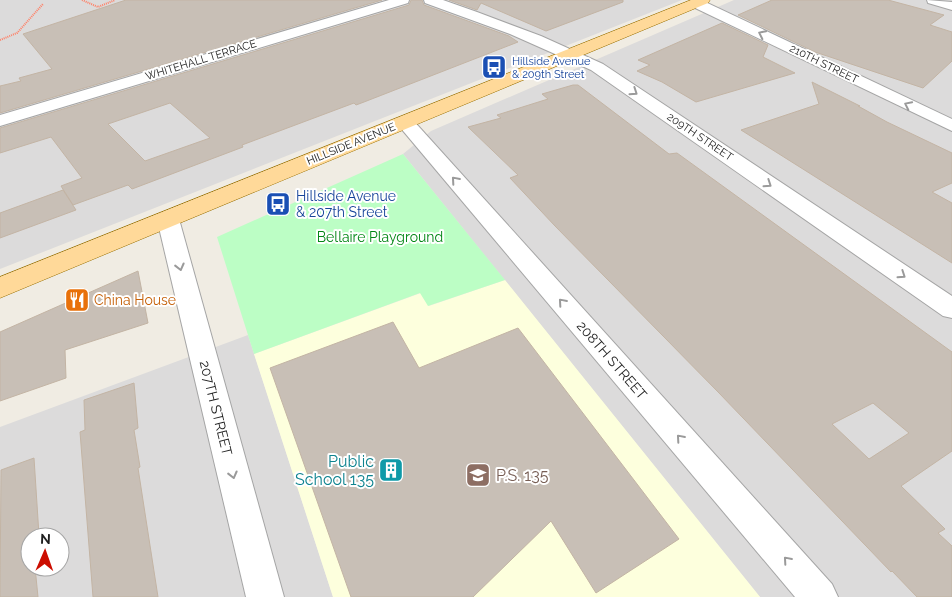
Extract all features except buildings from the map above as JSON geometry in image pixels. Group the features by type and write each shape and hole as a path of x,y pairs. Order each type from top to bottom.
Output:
{"main road":[{"name":"HILLSIDE AVENUE","path":"0,288 700,1"}],"street":[{"name":"WHITEHALL TERRACE","path":"0,121 403,0"},
{"name":"209TH STREET","path":"430,0 471,13 597,67 952,309"},
{"path":"933,0 952,6"},
{"name":"210TH STREET","path":"700,1 942,113 952,126"},
{"name":"208TH STREET","path":"405,122 819,597"},
{"name":"207TH STREET","path":"168,219 265,597"}],"path":[{"path":"82,0 98,7 115,0"},
{"path":"0,40 17,33 44,4"}],"shaded area":[{"path":"0,0 682,0 0,269"},
{"path":"734,0 952,0 952,597 760,597 403,154 431,131"},
{"name":"P.S. 135","path":"505,280 760,597 333,597 254,354 421,293 429,306"},
{"path":"248,335 333,597 0,597 0,427"}],"green space":[{"name":"Bellaire Playground","path":"403,154 505,280 428,306 420,293 254,354 217,237"}],"place":[{"name":"Hillside Avenue & 209th Street","path":"494,67"},
{"name":"Hillside Avenue & 207th Street","path":"278,204"},
{"name":"China House","path":"77,300"},
{"name":"Public School 135","path":"391,470"},
{"name":"P.S. 135","path":"478,475"}]}
